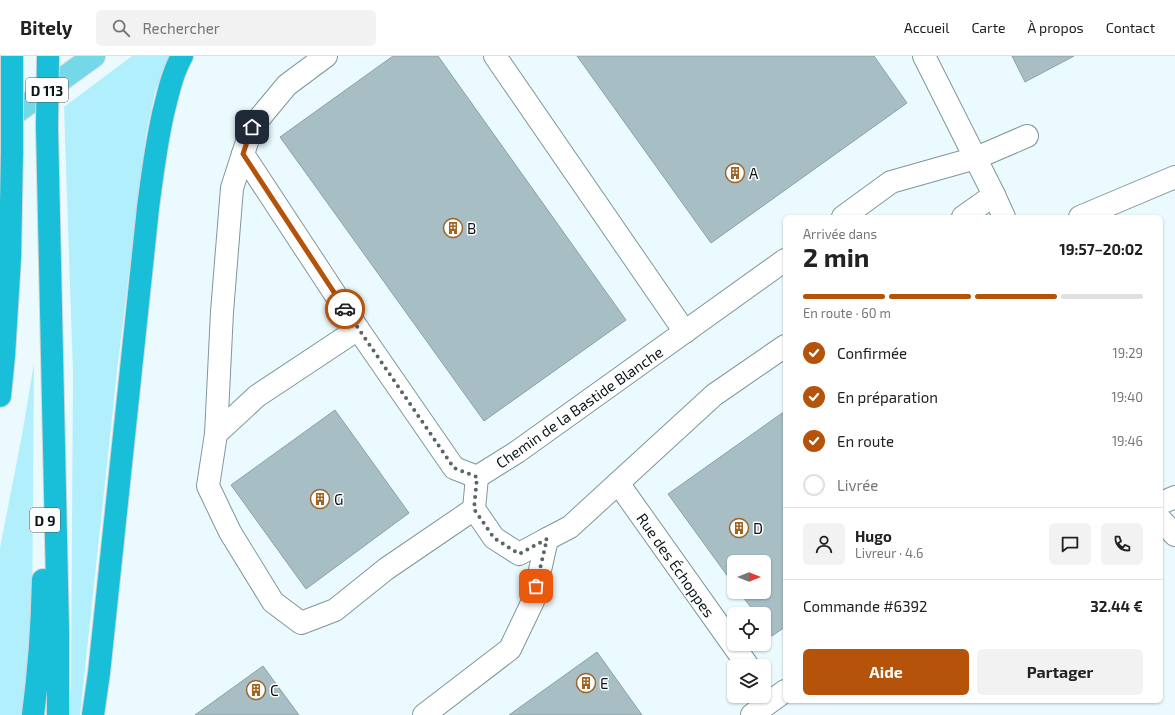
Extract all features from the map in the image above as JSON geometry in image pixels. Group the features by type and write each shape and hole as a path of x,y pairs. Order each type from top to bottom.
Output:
{"highway":[{"path":"0,61 7,56"},
{"path":"0,396 10,258 12,56"},
{"name":"D 9","path":"48,56 47,127 50,325 58,629 58,715"},
{"path":"93,715 100,665 148,208 157,144 168,94 175,70 182,56"},
{"name":"D 9","path":"33,715 42,630 50,325"}],"main road":[{"name":"D 113","path":"0,124 94,56"}],"street":[{"path":"326,56 287,85 252,127 232,188 222,312 216,434 208,486 230,532 273,602 301,623 335,610 386,569 474,509"},
{"path":"495,56 685,332"},
{"path":"924,56 1003,215"},
{"path":"846,215 891,182 976,158 1027,136"},
{"path":"243,154 358,329 454,468 477,477 474,509 494,538 519,554 570,527 714,395 783,347"},
{"path":"1085,215 1175,177"},
{"path":"966,215 994,195"},
{"name":"Chemin de la Bastide Blanche","path":"477,477 517,452 783,261"},
{"path":"216,434 257,396 358,329"},
{"name":"Rue des Échoppes","path":"618,483 743,659"},
{"path":"1163,502 1175,496"},
{"path":"1163,522 1175,535"},
{"path":"424,715 510,650 533,602 547,539"},
{"path":"752,715 774,693"}],"shaded area":[{"path":"132,56 170,56 155,92 146,134 117,371 80,715 69,715 71,683 73,373 64,107"},
{"path":"34,363 32,620 22,715 0,715 0,548 22,435"}],"building":[{"name":"B","path":"393,56 438,56 626,320 484,421 280,137"},
{"name":"A","path":"577,56 874,56 907,103 711,243"},
{"path":"1012,56 1074,56 1025,82"},
{"name":"G","path":"335,410 409,513 306,589 231,485"},
{"name":"D","path":"783,412 783,628 772,636 771,607 751,607 744,599 771,599 771,555 727,555 727,575 668,494"},
{"name":"E","path":"597,652 642,715 509,715"},
{"name":"C","path":"263,666 299,715 195,715"}],"way so far":[{"path":"345,309 454,468 477,477 474,509 494,538 519,554 547,539 536,586"}],"place":[{"name":"A","path":"735,173"},
{"name":"B","path":"453,228"},
{"name":"G","path":"320,499"},
{"name":"D","path":"739,528"},
{"name":"E","path":"586,683"},
{"name":"C","path":"256,690"}],"route":[{"path":"252,127 243,154 345,309"}]}
